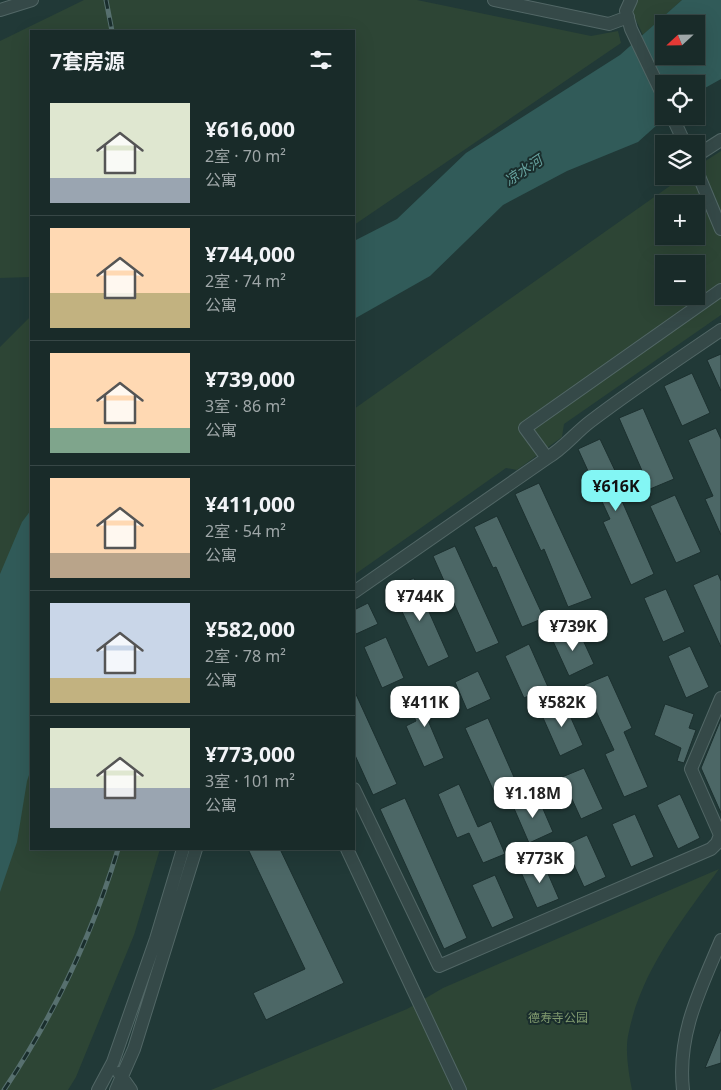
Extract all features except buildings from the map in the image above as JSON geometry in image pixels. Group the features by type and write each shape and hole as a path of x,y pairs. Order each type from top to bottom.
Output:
{"street":[{"path":"0,9 12,0"},
{"path":"0,9 32,0"},
{"path":"494,0 610,24 629,23"},
{"path":"631,0 626,11 629,23 655,79"},
{"path":"705,150 721,140"},
{"path":"703,185 721,229"},
{"path":"547,458 525,428 721,290"},
{"path":"355,591 562,449 577,431 595,417 721,330"},
{"path":"355,792 439,966 711,849 717,843 720,835 691,769 721,698"},
{"path":"98,1090 113,1062 156,939 183,850"},
{"path":"116,1090 123,1078 134,1049 196,850"},
{"path":"347,850 460,1090"},
{"path":"683,1090 681,1068 689,1014 721,940"},
{"path":"113,1062 131,1090"}],"green space":[{"path":"84,0 417,0 591,36 618,31 621,43 355,224 355,30 30,30 30,277 0,278 0,41"},
{"path":"635,0 682,0 665,15 655,15 655,24 643,35 633,14"},
{"path":"721,151 721,315 564,424 562,437 517,470 506,468 355,574 355,408 655,196 655,245 705,245 705,195 657,195 671,185 705,185 705,161"},
{"path":"30,317 30,850 160,850 134,935 76,1077 68,1090 0,1090 0,347"},
{"name":"德寿寺公园","path":"719,869 677,927 652,968 642,990 627,1042 632,1090 211,1090 407,1009 443,988"}],"water":[{"name":"凉水河","path":"682,0 721,0 721,79 705,88 705,75 655,75 655,125 657,125 638,142 567,171 503,205 430,276 355,318 355,240 397,219 466,153 620,55 655,24 655,65 705,65 705,15 665,15"},
{"path":"30,511 30,772 17,842 0,892 0,574 22,522"}],"railway":[{"path":"106,0 112,30"},
{"path":"4,1090 39,1033 70,974 96,913 118,850"}]}
